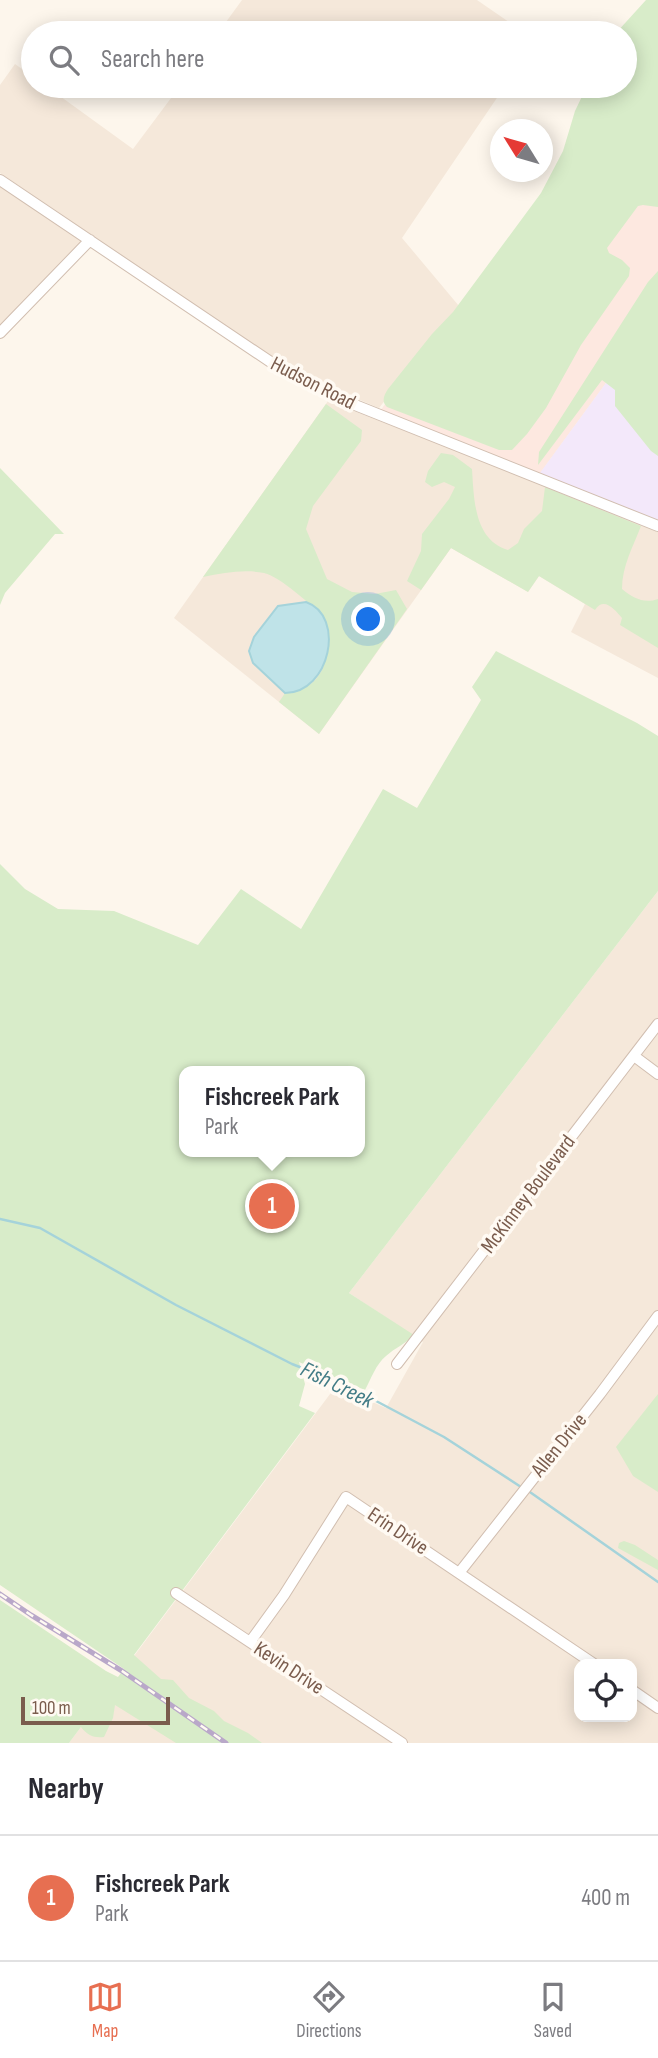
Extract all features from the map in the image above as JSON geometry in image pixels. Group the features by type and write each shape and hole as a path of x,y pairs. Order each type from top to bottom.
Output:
{"street":[{"name":"Hudson Road","path":"0,180 284,371 327,394 658,526"},
{"path":"0,333 90,240"},
{"name":"McKinney Boulevard","path":"397,1364 658,1024"},
{"path":"634,1055 658,1074"},
{"name":"Allen Drive","path":"459,1573 658,1316"},
{"name":"Erin Drive","path":"250,1642 284,1595 346,1497 586,1659"},
{"name":"Kevin Drive","path":"176,1593 402,1743"},
{"path":"637,1693 658,1708"}],"shaded area":[{"path":"242,0 477,0 508,21 227,21"},
{"path":"658,29 658,312 538,476 380,411 616,98 637,98 637,65"},
{"path":"15,64 21,68 21,98 63,98 133,149 171,98 497,98 402,238 459,306 379,408 313,380 271,357 0,173 0,85"},
{"path":"0,180 90,240 0,333"},
{"path":"658,312 658,526 537,477"},
{"path":"328,401 658,532 658,678 571,632 585,604 539,576 528,592 451,548 319,734 174,618"},
{"path":"658,891 658,1743 69,1743 336,1386 386,1408 423,1342 349,1293"}],"green space":[{"path":"646,0 658,0 658,207 638,206 607,248 609,253 630,268 629,276 581,345 546,408 512,450 499,450 387,407 384,398 388,389 453,312 547,182 553,182 553,170 563,151 581,98 637,98 637,21 627,21"},
{"path":"658,271 658,456 615,406 615,390 602,380 538,465 539,452 648,282"},
{"path":"326,404 362,430 361,441 313,506 306,529 327,579 352,592 375,594 396,590 407,609 319,734 279,702 285,693 305,688 320,674 326,655 323,615 286,585 264,573 241,571 203,577"},
{"path":"441,453 453,455 472,469 475,505 482,528 497,545 508,550 518,543 524,529 542,511 545,487 641,526 626,564 622,589 639,599 658,599 658,648 620,625 622,618 606,604 595,610 539,576 528,592 451,548 421,590 407,581 421,551 422,534 455,487 444,482 432,487 425,482 428,471"},
{"path":"0,468 64,534 55,534 5,593 0,605"},
{"path":"496,651 658,736 658,891 349,1293 414,1335 382,1359 365,1390 299,1362 305,1384 299,1406 315,1413 134,1655 161,1679 173,1680 189,1698 262,1743 176,1743 115,1705 113,1718 104,1737 91,1736 81,1727 69,1743 0,1743 0,1600 106,1671 118,1677 124,1669 0,1585 0,864 25,889 58,909 114,911 198,945 241,889 301,929 383,789 417,808 481,700 472,687"},
{"path":"658,1394 658,1492 633,1476 616,1447"},
{"path":"624,1541 658,1560 658,1570 618,1548 619,1543"}],"water":[{"path":"306,602 318,610 326,622 329,637 327,653 322,668 313,681 300,690 285,693 253,663 249,651 254,637 278,606"}],"waterway":[{"name":"Fish Creek","path":"0,1219 40,1228 176,1305 292,1364 338,1382 444,1437 521,1487"},
{"name":"Fish Creek","path":"527,1490 658,1582"}],"railway":[{"path":"0,1594 122,1671 226,1743"}],"place":[{"name":"Fishcreek Park","path":"272,1206"}]}
